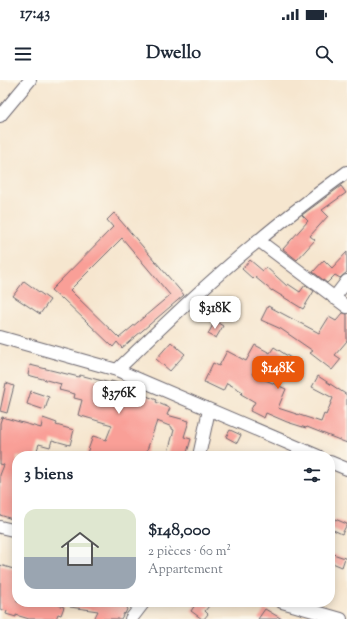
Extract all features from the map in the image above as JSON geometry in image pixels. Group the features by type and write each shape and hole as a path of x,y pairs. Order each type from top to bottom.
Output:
{"street":[{"path":"0,116 30,80"},
{"path":"117,370 258,240 347,172"},
{"path":"258,240 347,307"},
{"path":"334,298 347,281"},
{"path":"0,337 117,370 307,451"},
{"path":"200,451 209,410"},
{"path":"335,464 347,469"},
{"path":"0,527 12,530"},
{"path":"131,619 140,607"},
{"path":"299,607 341,619"}],"building":[{"path":"341,186 346,193 322,210 328,216 310,236 315,240 297,260 283,249 308,221 302,215"},
{"path":"114,213 184,295 122,348 117,342 113,347 62,298 61,299 51,290 113,227 107,220","holes":["122,238 170,295 119,338 70,290"]},
{"path":"347,252 347,272 340,278 335,275 327,283 313,272 324,260 332,268"},
{"path":"250,260 263,271 266,267 287,286 288,284 300,292 305,285 314,291 303,309 272,291 255,277 253,279 242,269"},
{"path":"24,281 50,300 40,314 13,296"},
{"path":"268,306 319,333 329,317 336,321 343,313 347,314 347,341 335,355 341,359 332,370 310,353 313,351 281,329 261,320"},
{"path":"215,321 223,326 216,338 208,334"},
{"path":"171,342 185,354 170,371 156,359"},
{"path":"255,345 270,353 274,347 300,364 298,367 300,369 294,379 260,360 252,374 286,389 278,408 321,422 324,414 326,415 333,398 312,387 318,376 347,395 347,443 266,413 264,418 250,411 255,402 241,394 243,392 227,383 223,391 204,382 213,363 219,366 227,351 246,361"},
{"path":"30,365 79,377 80,375 110,383 111,381 137,389 136,392 157,400 156,402 170,408 167,415 189,421 184,437 191,439 187,451 168,451 174,430 172,427 157,421 147,451 88,451 93,436 106,440 112,425 78,415 82,400 74,398 75,394 59,390 61,384 28,375"},
{"path":"6,383 14,386 7,413 0,411"},
{"path":"31,391 49,397 45,410 27,404"},
{"path":"2,417 41,428 43,418 57,423 56,425 74,430 70,445 52,440 50,447 39,444 37,451 12,451 12,519 0,515 0,475 4,465 0,464 0,423"},
{"path":"230,430 241,435 237,443 226,437"},
{"path":"335,519 347,524 342,534 335,531"},
{"path":"335,555 345,558 342,567 335,564"},
{"path":"0,565 12,569 12,607 64,607 61,615 58,614 56,619 29,619 16,615 16,617 6,614 7,611 0,609"},
{"path":"70,607 128,607 121,619 94,619 98,611"},
{"path":"194,607 208,607 205,611 208,614 204,619 191,611"},
{"path":"265,609 282,619 258,619"}]}
